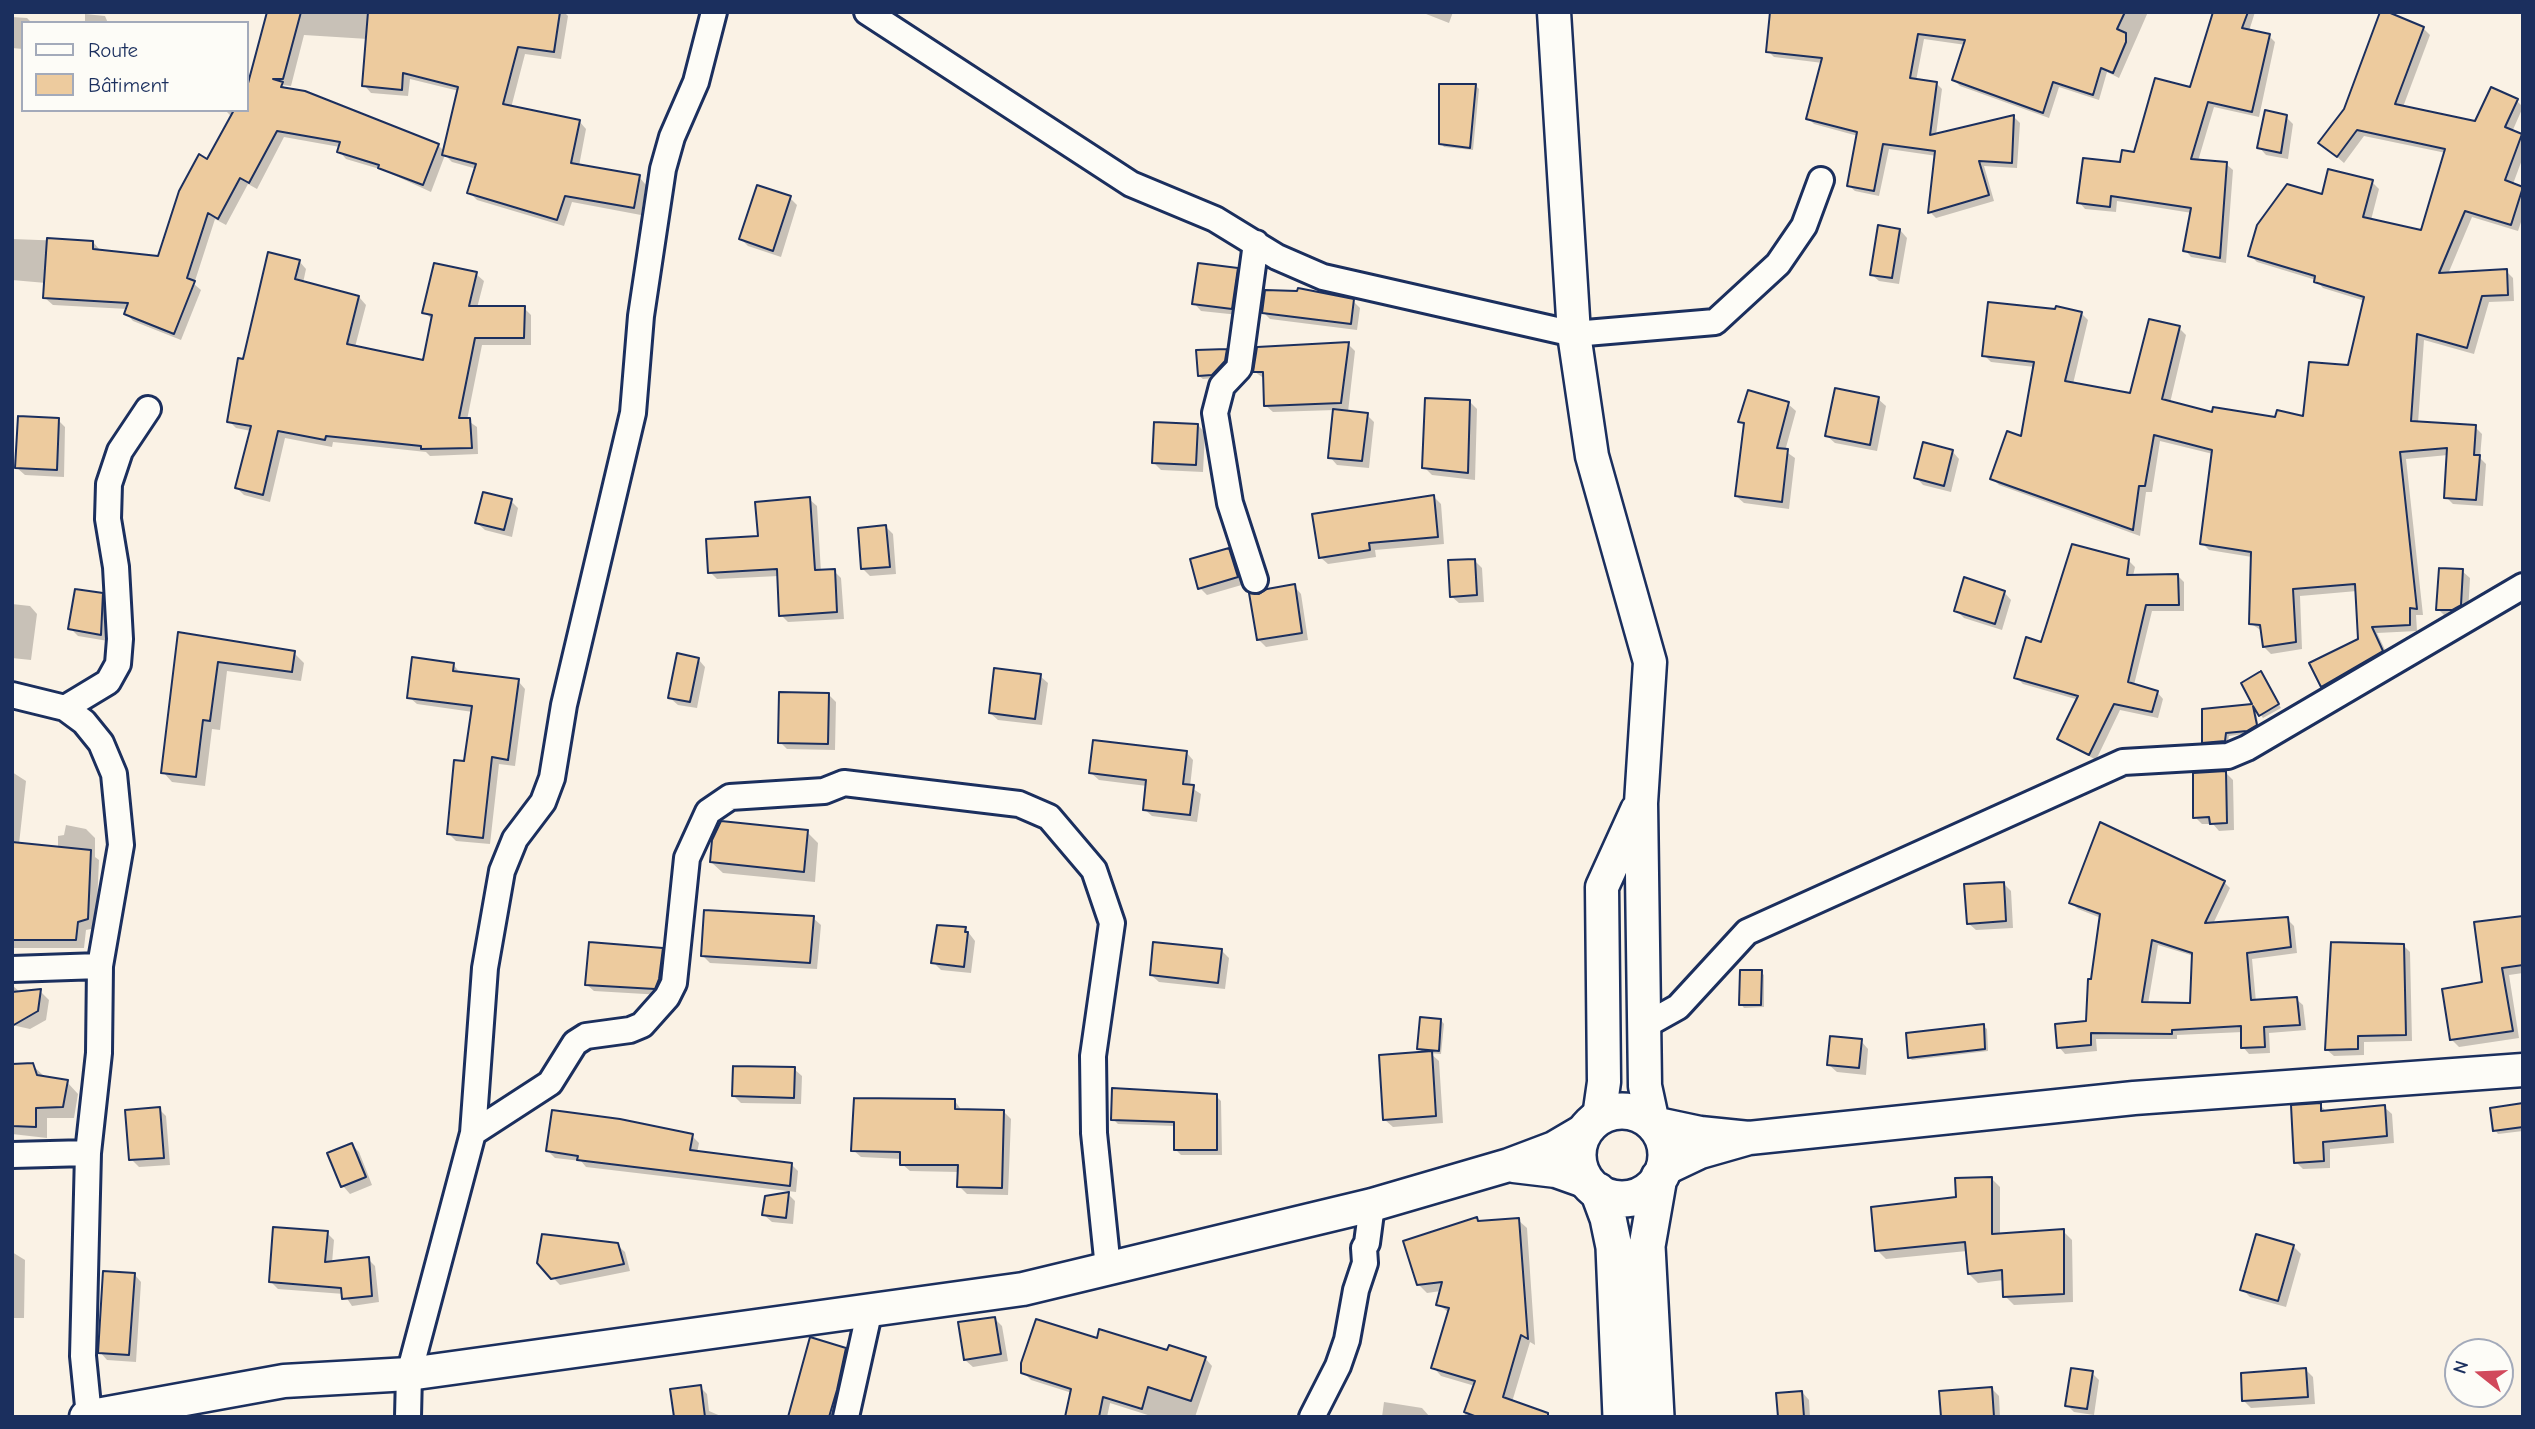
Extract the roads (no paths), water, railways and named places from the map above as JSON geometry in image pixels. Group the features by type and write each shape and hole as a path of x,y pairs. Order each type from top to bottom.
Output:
{"main road":[{"path":"1621,1417 1614,1247 1608,1218 1578,1155 1593,1122 1627,1111 1653,1123 1662,1135 1665,1150 1647,1246 1657,1417"},
{"path":"1592,1187 1625,1199 1650,1188 1661,1174"}],"street":[{"path":"408,1417 409,1374 473,1133 485,968 502,871 515,839 543,802 552,778 564,705 633,413 641,316 663,169 672,137 696,82 714,12"},
{"path":"867,12 1131,184 1215,219 1277,257 1323,277 1574,334 1715,322 1778,264 1804,226 1821,180"},
{"path":"1554,12 1574,334 1592,456 1650,662 1641,803 1645,1086 1653,1123 1700,1133 1748,1138"},
{"path":"1255,580 1230,503 1215,413 1222,386 1239,368 1256,243"},
{"path":"65,708 108,682 118,664 120,639 116,567 108,519 109,484 120,452 148,409"},
{"path":"1644,1026 1678,1007 1747,932 2123,762 2228,756 2247,748 2523,586"},
{"path":"12,695 65,708 84,722 101,743 114,774 121,845 100,966 99,1053 88,1153 83,1356 87,1417 153,1410 284,1381 409,1374 1023,1289 1371,1205 1509,1165 1554,1148 1593,1122 1604,1082 1602,887 1641,803"},
{"path":"473,1133 550,1083 575,1043 586,1036 630,1030 642,1025 667,997 674,983 687,858 708,812 730,797 824,791 844,783 1019,804 1049,817 1094,870 1112,923 1093,1056 1094,1133 1108,1268"},
{"path":"12,969 100,966"},
{"path":"1661,1174 1700,1152 1748,1138 2134,1098 2523,1070"},
{"path":"12,1155 88,1153"},
{"path":"1509,1165 1556,1171 1592,1187"},
{"path":"1312,1417 1338,1366 1347,1340 1356,1290 1365,1263 1364,1248 1367,1243 1371,1205"},
{"path":"846,1417 870,1309"}]}
